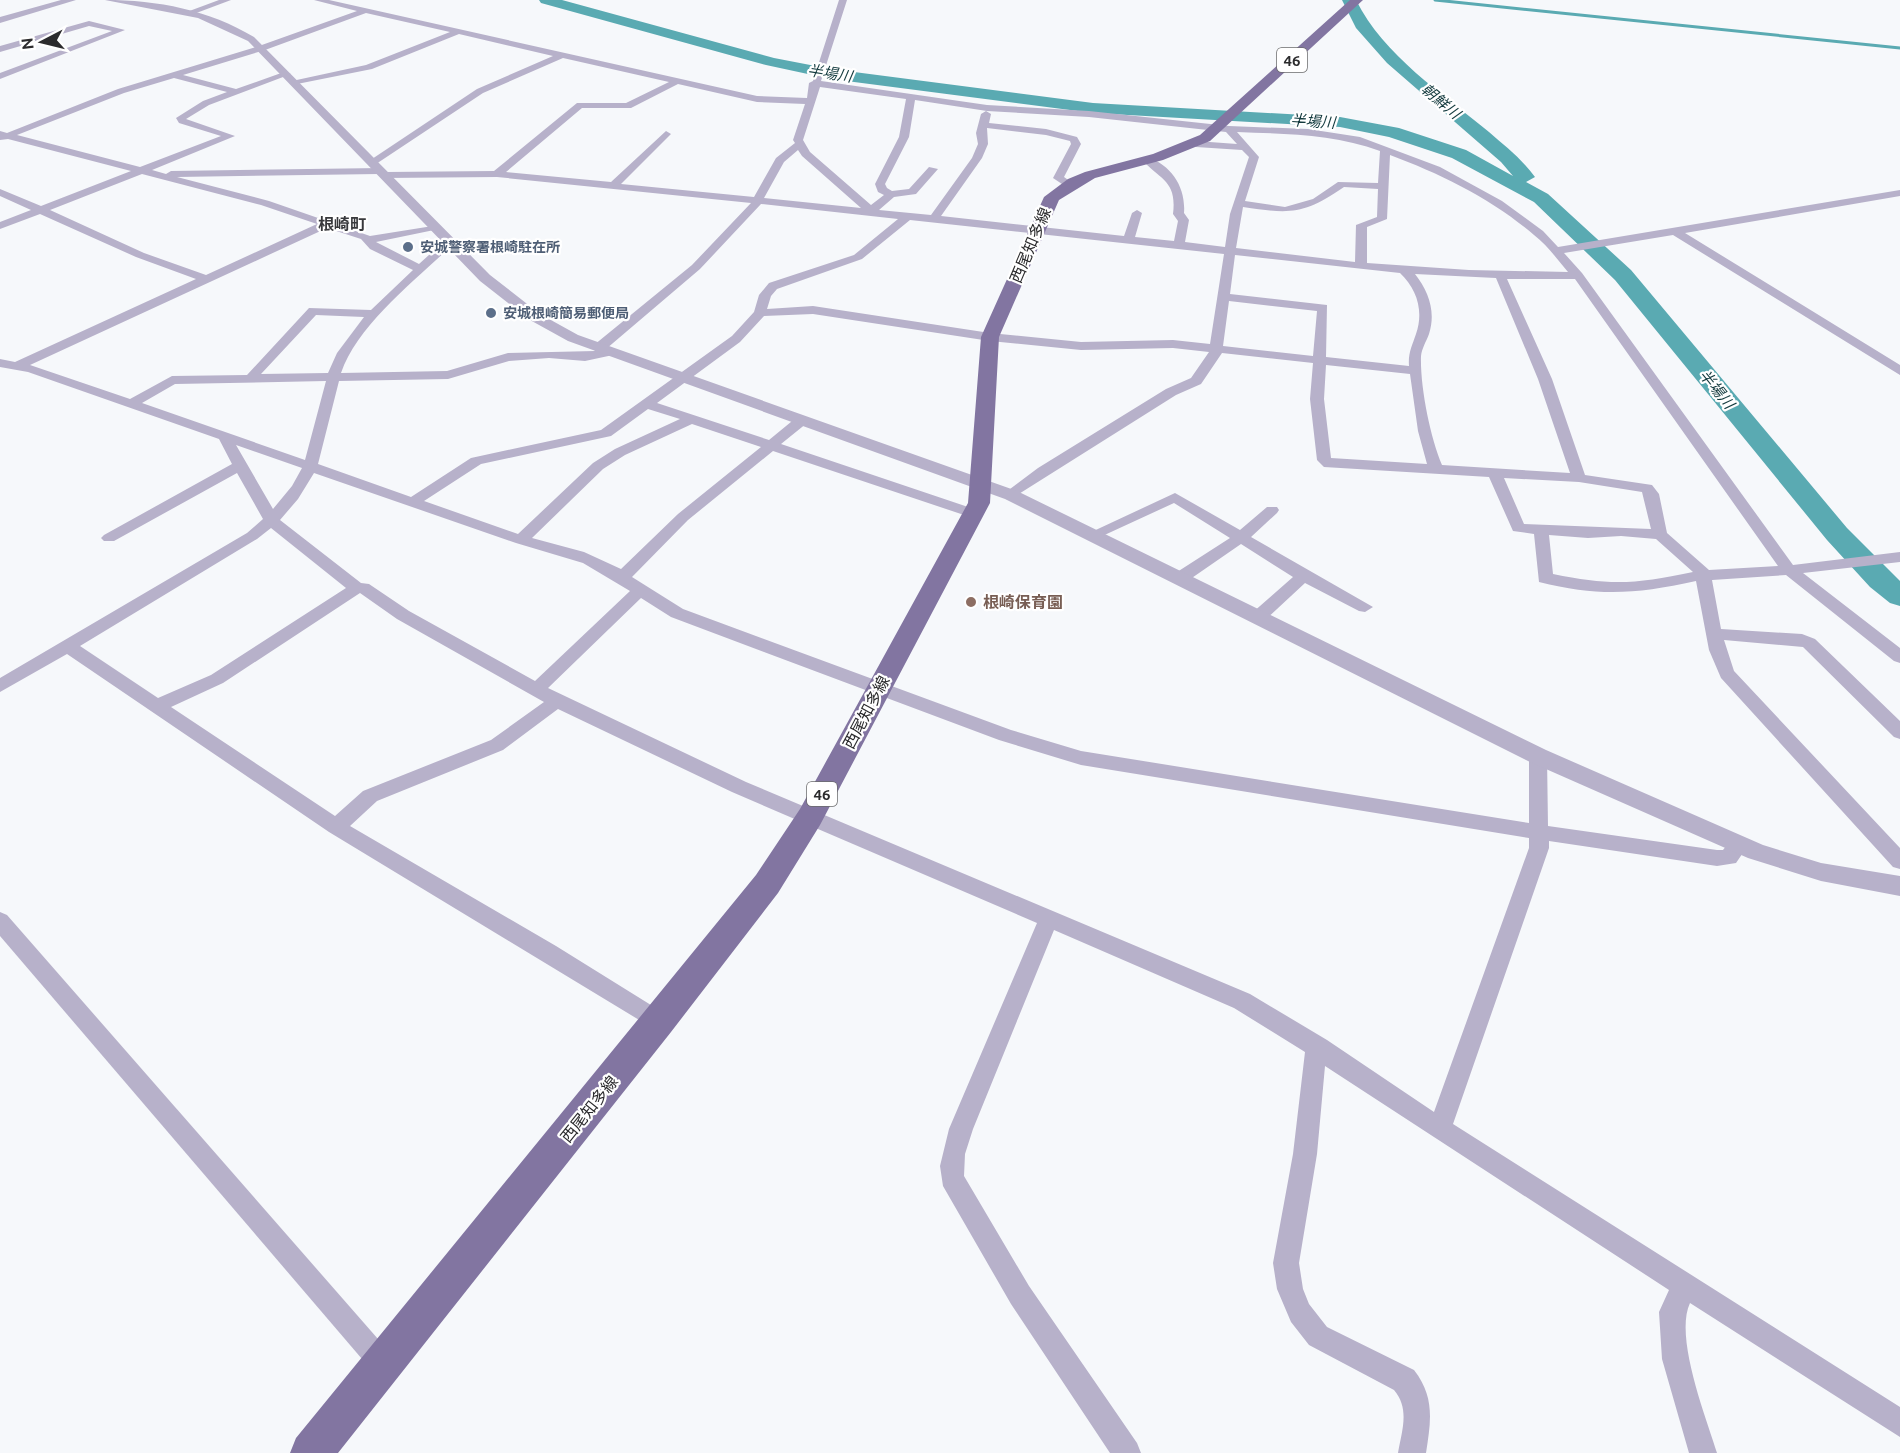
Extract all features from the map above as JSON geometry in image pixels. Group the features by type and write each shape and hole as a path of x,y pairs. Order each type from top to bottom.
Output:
{"main road":[{"name":"西尾知多線","path":"311,1453 659,1022 767,884 810,817 979,502 982,484 986,365 990,338 1052,196 1069,184 1090,175 1196,144 1225,125 1242,106 1357,0"}],"street":[{"path":"0,20 71,0"},
{"path":"110,0 155,5 188,13 235,30 262,48 485,278 523,309 550,326 603,350 1011,495 1538,756 1739,844 1786,863 1821,872 1900,886"},
{"path":"188,13 227,0"},
{"path":"318,0 762,99 809,101"},
{"path":"843,0 814,81 799,132 799,144 806,154 871,211"},
{"path":"2,136 121,91 262,48 365,10"},
{"path":"0,49 89,23 121,30 0,76"},
{"path":"0,225 144,172 230,136 182,121 181,118 206,103 236,92 291,78 369,67 458,32"},
{"path":"379,169 480,91 562,55"},
{"path":"174,75 236,92"},
{"path":"497,174 580,105 628,106 677,81"},
{"path":"814,81 911,99 987,108 1225,125 1325,138 1385,148 1436,169 1481,193 1527,223 1558,250 1793,570 1813,591 1900,657"},
{"path":"911,99 904,136 880,184 882,190 891,194 912,192 933,169"},
{"path":"934,219 977,158 983,144 983,124 987,108"},
{"path":"983,124 1046,132 1074,139 1076,144 1058,178 1069,184"},
{"path":"1011,495 1043,471 1171,392 1196,381 1216,349 1225,297 1228,252 1239,203 1254,157 1225,125"},
{"path":"613,186 666,134"},
{"path":"2,136 265,203 368,240 435,227"},
{"path":"131,404 165,382 172,380 448,375 508,357 549,354 585,357 603,350 696,267 757,201 780,160 799,144"},
{"path":"1196,144 1243,147"},
{"path":"1361,267 1362,225 1382,219 1385,148"},
{"path":"1147,160 1168,175 1180,198 1178,214 1184,220 1179,245"},
{"path":"161,177 178,173 379,169 497,174 871,211 1361,267 1500,275 1578,275"},
{"path":"1239,203 1285,210 1317,201 1342,184 1383,186"},
{"path":"0,192 140,255 206,279"},
{"path":"1558,250 1900,193"},
{"path":"871,211 891,194"},
{"path":"1129,239 1137,213"},
{"path":"414,501 476,461 606,433 728,346 751,325 760,313 765,295 773,286 790,278 858,257 908,216"},
{"path":"17,366 326,224"},
{"path":"1673,230 1900,371"},
{"path":"368,240 374,248 421,269"},
{"path":"0,686 252,536 272,521 310,467 333,378 344,350 421,269 444,247 451,244"},
{"path":"1404,270 1416,282 1425,300 1425,321 1415,352 1427,438 1436,469"},
{"path":"1500,275 1545,379 1579,478"},
{"path":"1225,297 1323,308 1317,399 1324,460 1329,464 1579,478 1647,488 1652,494 1660,535"},
{"path":"250,379 313,310 376,314"},
{"path":"760,313 813,310 990,338 1082,346 1173,344 1418,371"},
{"path":"0,363 17,366 131,404 521,540 596,562 622,577 659,604 677,613 1005,735 1081,758 1441,818 1717,858 1729,857 1739,844"},
{"path":"648,404 972,513"},
{"path":"521,540 583,479 609,459 676,429 690,419"},
{"path":"622,577 683,517 802,420"},
{"path":"224,436 272,521 357,588"},
{"path":"109,538 239,466"},
{"path":"1495,473 1518,528 1588,533 1621,531 1660,535 1700,567 1705,577 1717,651 1728,674 1745,696 1900,861"},
{"path":"1093,535 1175,497 1303,576 1365,607"},
{"path":"1180,578 1240,538 1272,510"},
{"path":"1540,530 1547,580 1617,589 1705,577 1793,570 1897,557"},
{"path":"1258,617 1303,576"},
{"path":"155,707 217,679 357,588 363,588 403,615 557,701 739,787 1242,1001 1319,1047 1440,1128 1900,1423"},
{"path":"537,689 640,590"},
{"path":"1714,634 1802,640 1809,643 1900,732"},
{"path":"68,646 155,707 336,827 539,946 659,1022"},
{"path":"336,827 370,796 497,745 557,701"},
{"path":"1440,1128 1539,848 1538,756"},
{"path":"1049,919 1026,969 950,1165 952,1178 1020,1295 1127,1453"},
{"path":"3,930 383,1364"},
{"path":"1319,1047 1315,1054 1305,1154 1286,1263 1290,1288 1300,1313 1318,1336 1404,1380 1414,1390 1419,1416 1412,1453"},
{"path":"1685,1285 1672,1312 1676,1359 1703,1453"}],"waterway":[{"name":"半場川","path":"546,0 772,62 831,74 1093,108 1340,122 1393,132 1459,154 1541,198 1623,275 1837,534 1880,580 1900,596"},
{"name":"朝鮮川","path":"1349,0 1361,25 1393,60 1508,158 1525,177"},
{"path":"1435,0 1900,48"}],"place":[{"name":"安城警察署根崎駐在所","path":"408,247"},
{"name":"安城根崎簡易郵便局","path":"491,313"},
{"name":"根崎保育園","path":"971,602"}],"district":[{"name":"根崎町","path":"342,224"}]}
